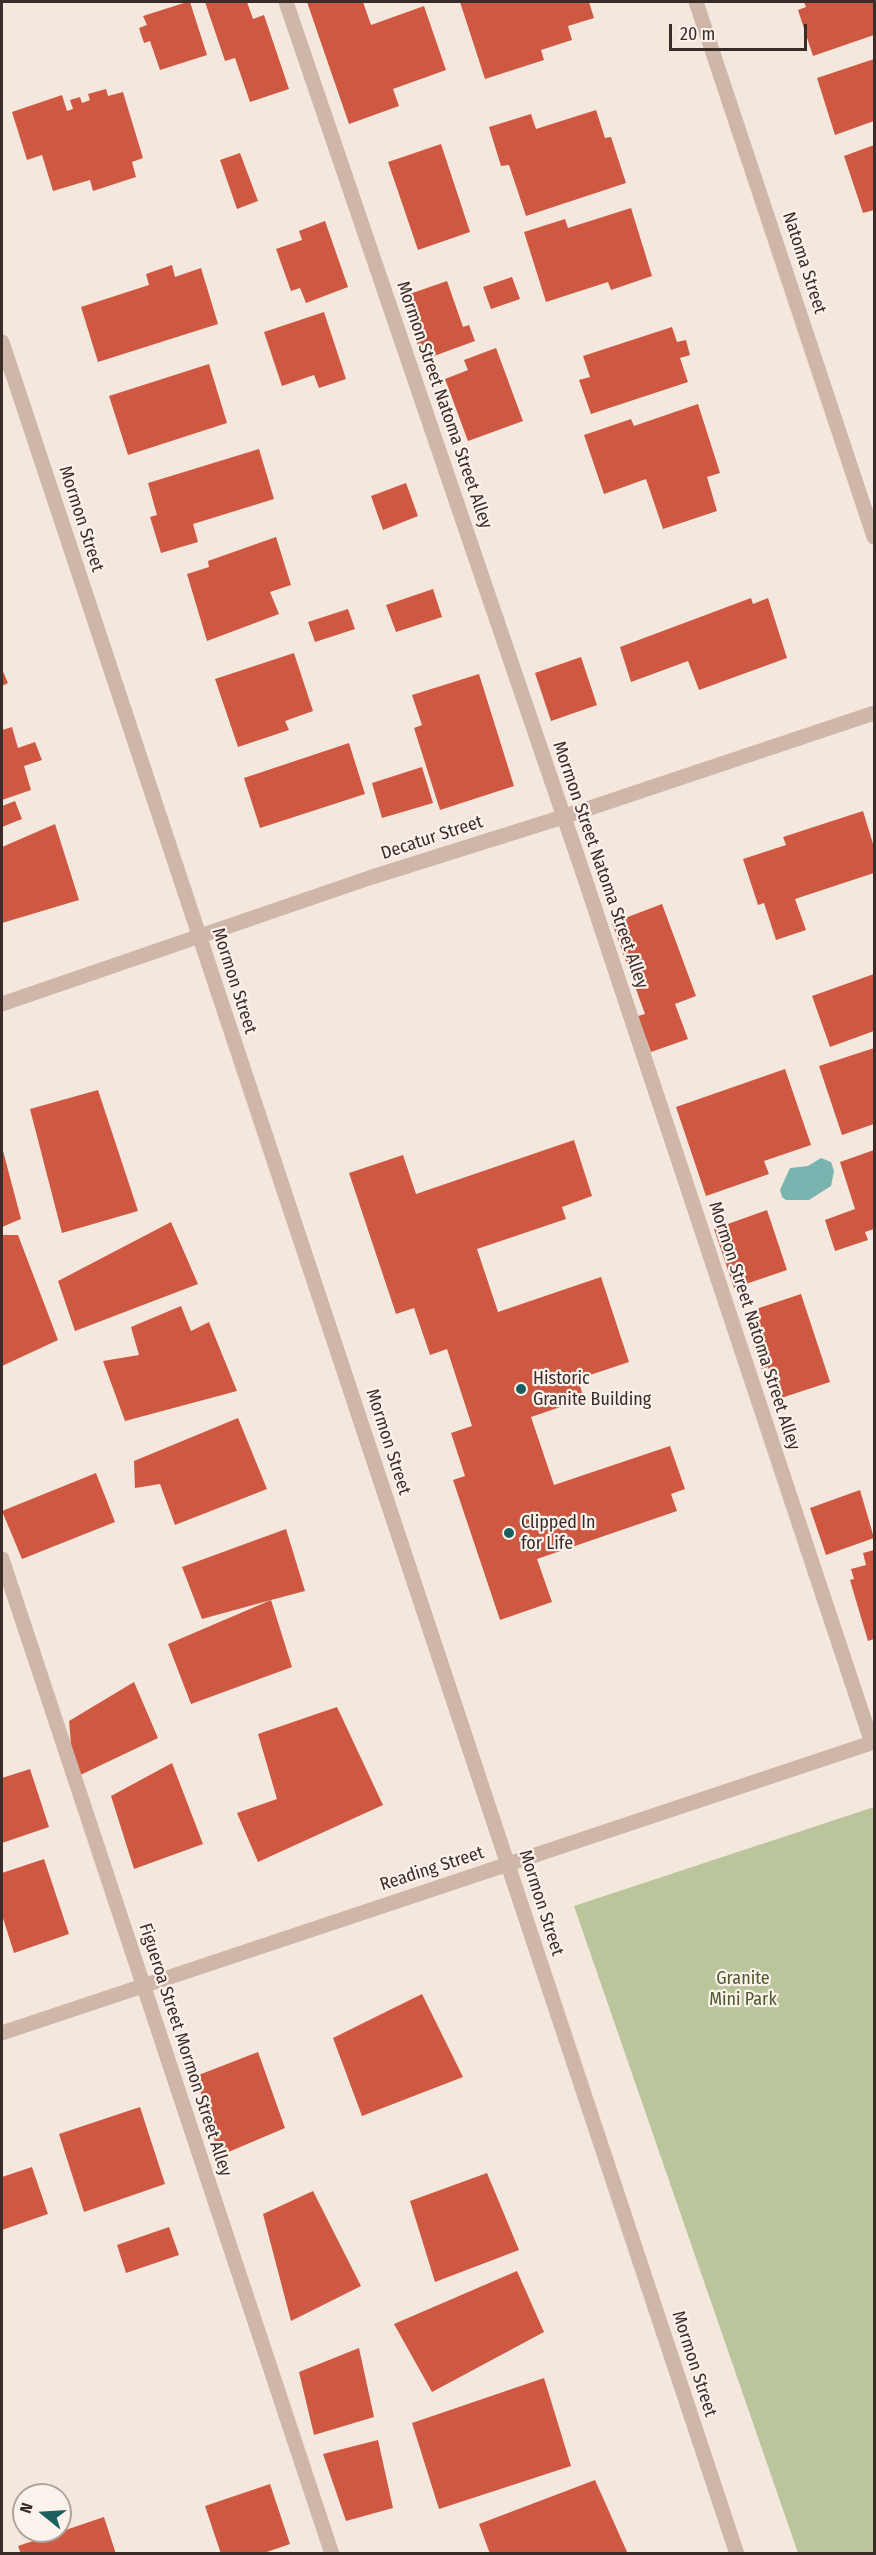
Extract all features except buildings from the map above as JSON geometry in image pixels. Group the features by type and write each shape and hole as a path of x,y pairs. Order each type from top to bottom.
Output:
{"street":[{"name":"Mormon Street Natoma Street Alley","path":"286,2 564,817 873,1743"},
{"name":"Natoma Street","path":"696,2 874,537"},
{"name":"Mormon Street","path":"2,342 737,2553"},
{"name":"Decatur Street","path":"2,1004 200,938 372,877 564,817 874,713"},
{"name":"Figueroa Street Mormon Street Alley","path":"2,1559 332,2553"},
{"name":"Reading Street","path":"2,2033 873,1743"}],"green space":[{"name":"Granite Mini Park","path":"874,1807 874,2553 798,2553 574,1906"}],"water":[{"path":"821,1158 831,1162 834,1171 831,1186 809,1200 786,1200 782,1197 780,1190 790,1168 808,1166"}],"place":[{"name":"Historic Granite Building","path":"521,1389"},
{"name":"Clipped In for Life","path":"509,1533"}]}
